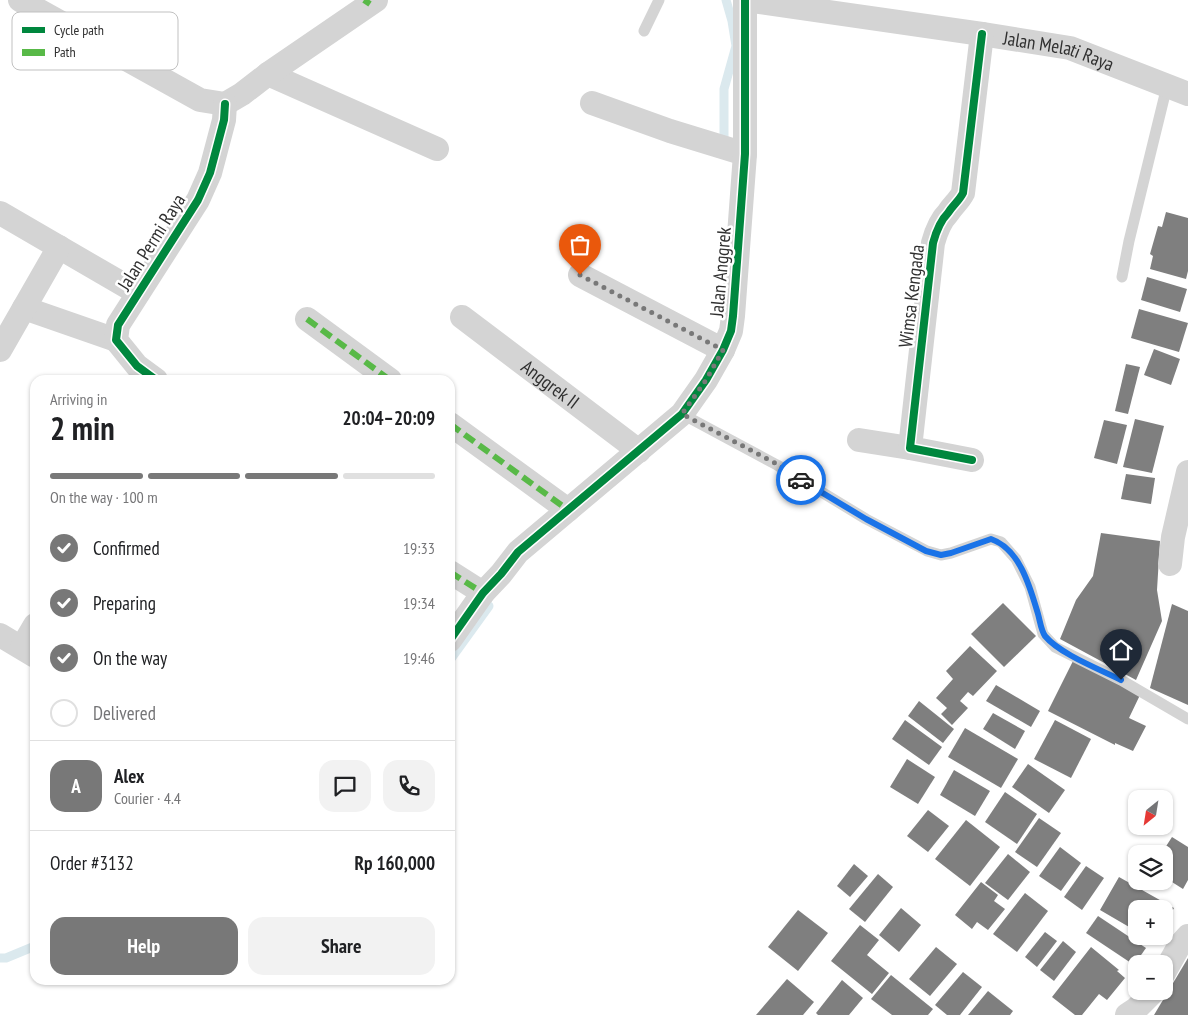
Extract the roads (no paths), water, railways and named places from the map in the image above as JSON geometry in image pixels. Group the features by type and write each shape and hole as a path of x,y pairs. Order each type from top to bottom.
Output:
{"street":[{"name":"Jalan Melati Raya","path":"745,0 1070,48 1177,90"},
{"name":"Jalan Anggrek","path":"455,633 483,593 518,552 682,414 706,380 723,350 731,331 733,316 744,154 745,0"},
{"path":"148,70 200,100 225,104 242,94 370,1"},
{"path":"31,2 48,12"},
{"name":"Wimsa Kengada","path":"910,448 933,243 936,231 944,218 958,203 963,193 982,34"},
{"path":"268,74 437,149"},
{"path":"592,103 670,131 744,154"},
{"name":"Jalan Permi Raya","path":"116,340 118,325 198,200 210,173 224,120 225,104"},
{"path":"0,213 138,293"},
{"path":"0,350 59,247"},
{"path":"580,275 723,350"},
{"path":"24,308 116,340 137,366 149,375"},
{"name":"Anggrek II","path":"462,317 639,450"},
{"path":"307,319 383,375"},
{"path":"455,428 568,510"},
{"path":"859,440 972,460"},
{"path":"1170,564 1188,472"},
{"path":"455,575 483,593"},
{"path":"0,635 28,652"},
{"path":"1173,957 1188,936"},
{"path":"1127,1015 1136,1010 1145,1000"}],"lane":[{"path":"644,31 659,0"},
{"path":"1122,277 1129,241 1177,90"},
{"path":"682,414 777,464 866,519 926,551 941,555 991,539 1002,542 1016,559 1030,587 1043,634 1055,647 1121,680 1188,719"}],"waterway":[{"path":"724,140 724,89 736,46 726,0"},
{"path":"455,653 489,606"},
{"path":"0,958 6,958 30,948"}]}
